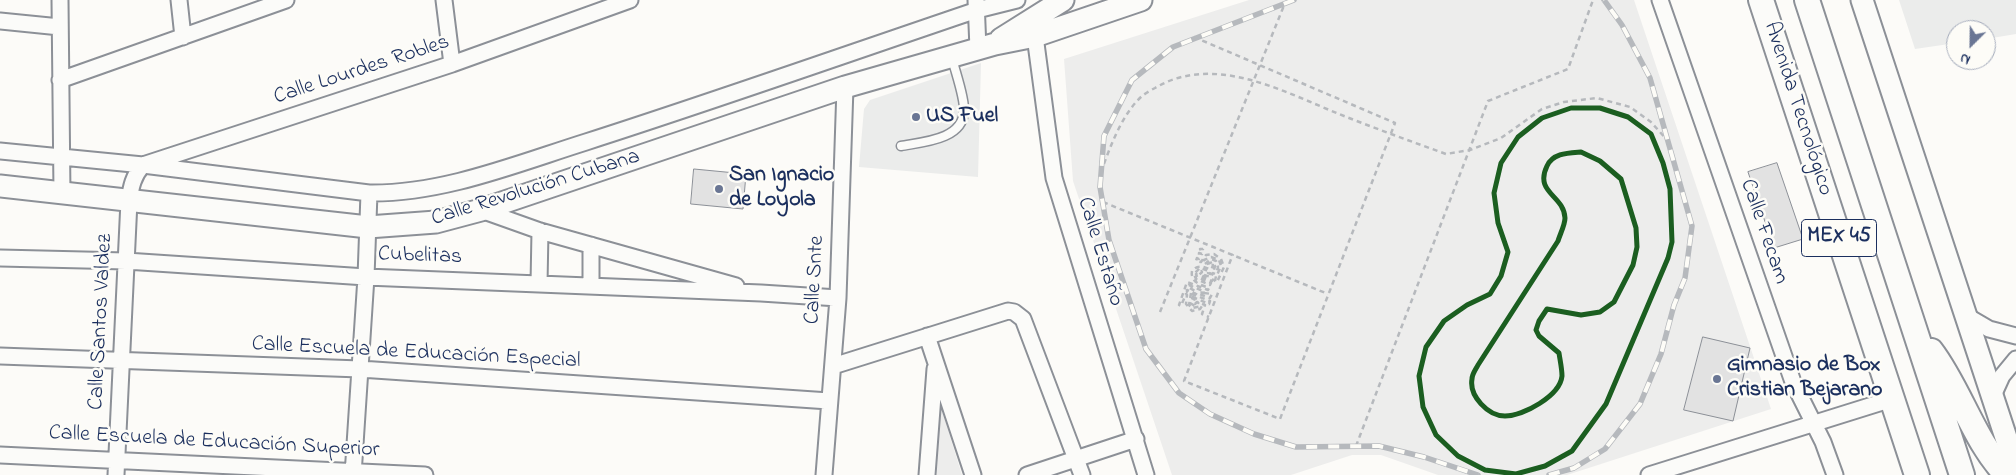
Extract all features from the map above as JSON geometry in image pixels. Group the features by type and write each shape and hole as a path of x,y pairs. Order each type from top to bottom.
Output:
{"main road":[{"name":"Avenida Tecnológico","path":"1761,0 1917,475"},
{"name":"Avenida Tecnológico","path":"1807,0 1962,475"},
{"path":"1916,332 1935,356 1963,402 1982,440 2008,475"}],"street":[{"path":"60,0 62,193"},
{"path":"179,0 183,36"},
{"path":"60,80 286,0"},
{"path":"444,0 452,64"},
{"name":"Calle Lourdes Robles","path":"143,165 452,64 630,0"},
{"path":"0,151 143,165 369,193 393,193 422,189 488,172 660,118 976,5 1017,0"},
{"name":"Calle Revolución Cubana","path":"986,46 1062,0"},
{"name":"Calle Revolución Cubana","path":"0,186 368,227 436,222 481,210 845,87 986,46 1035,36 1141,0"},
{"name":"Calle Fecam","path":"1660,0 1790,375 1814,423 1835,475"},
{"path":"1862,0 2016,468"},
{"path":"976,5 986,46"},
{"path":"0,21 60,27"},
{"name":"Calle Estaño","path":"1035,36 1054,178 1146,475"},
{"name":"Calle Snte","path":"824,475 838,298 845,87"},
{"path":"129,201 136,172 143,165"},
{"path":"353,473 366,276 369,193"},
{"name":"Calle Santos Valdez","path":"117,467 129,201"},
{"path":"481,210 540,231 761,293"},
{"path":"539,284 540,231"},
{"path":"591,245 591,286"},
{"name":"Cubelitas","path":"0,258 126,261 366,276 838,298"},
{"path":"833,366 1008,311 1014,312 1023,319 1082,475"},
{"path":"1965,315 1989,329 2016,336"},
{"path":"927,336 973,475"},
{"name":"Calle Escuela de Educación Especial","path":"0,356 122,362 360,369 829,400"},
{"path":"1992,398 2002,376 2016,359"},
{"path":"927,475 936,362"},
{"path":"1649,475 1892,399"},
{"path":"1027,475 1136,439"},
{"name":"Calle Escuela de Educación Superior","path":"0,455 117,467 425,475"}],"lane":[{"path":"901,146 947,135 959,126 963,119 964,109 952,57"}],"path":[{"path":"1356,446 1488,101 1568,69 1593,0"},
{"path":"1160,312 1285,2"},
{"path":"1194,37 1395,123 1280,419 1184,381 1233,254"},
{"path":"1101,172 1110,146 1125,118 1142,96 1168,80 1191,75 1220,74 1254,80 1446,154 1470,150 1501,138 1542,109 1564,102 1597,98 1630,107 1651,122 1667,140"},
{"path":"1103,202 1328,294"},
{"path":"1192,294 1189,305 1192,308 1202,306 1200,309 1192,311 1188,308 1186,294 1181,306 1179,305 1187,282 1208,290 1209,288 1192,278 1192,271 1198,266 1209,269 1208,273 1210,274 1213,265 1210,266 1208,264 1212,262 1215,266 1214,270 1217,271 1216,261 1212,259 1205,264 1203,263 1204,260 1211,257 1218,260 1221,266 1218,275 1213,273 1211,277 1204,275 1206,270 1200,268 1194,274 1196,279 1210,285 1211,283 1197,277 1196,274 1201,271 1199,275 1212,281 1216,276 1215,281 1217,282 1224,267 1221,259 1214,254 1206,255 1200,262 1196,261 1197,258 1199,259 1199,253 1202,254 1200,248 1203,249 1205,243"},
{"path":"1204,294 1205,292 1189,285 1188,287 1197,292 1196,294 1188,290 1187,292 1210,301 1209,304 1195,298 1193,303 1199,302 1205,305 1202,314 1209,317"},
{"path":"1200,292 1204,294 1212,294 1210,298 1199,294 1200,292"},
{"path":"1192,294 1190,303 1195,306 1199,302"}],"shaded area":[{"path":"1249,0 1634,0 1771,409 1567,475 1438,475 1381,455 1352,455 1291,475 1172,475 1073,181 1064,59"},
{"path":"1899,0 2016,0 2016,34 1996,37 1996,20 1946,20 1946,44 1915,49"},
{"path":"981,63 978,177 859,167 864,109 870,100"},
{"path":"938,398 962,475 937,475"}],"building":[{"path":"1777,163 1803,239 1774,248 1748,172"},
{"name":"San Ignacio de Loyola","path":"694,169 746,174 743,209 691,204"},
{"name":"Gimnasio de Box Cristian Bejarano","path":"1703,337 1750,348 1733,421 1684,410"}],"railway":[{"path":"1294,0 1173,47 1132,80 1104,136 1100,187 1109,240 1146,349 1179,393 1210,414 1254,434 1296,447 1379,446 1424,457 1478,475"},
{"path":"1549,475 1574,468 1605,449 1640,404 1661,354 1674,305 1685,278 1692,226 1650,78 1622,25 1604,0"}],"cycle path":[{"path":"1571,108 1600,108 1628,117 1651,134 1663,163 1670,189 1672,242 1668,258 1606,404 1572,451 1545,466 1516,474 1485,470 1458,456 1436,435 1423,407 1419,376 1426,347 1444,321 1467,305 1490,294 1501,276 1508,252 1498,223 1494,193 1501,163 1518,137 1542,118 1571,108"},
{"path":"1581,152 1600,161 1621,179 1636,228 1637,247 1633,265 1614,302 1600,312 1581,315 1547,309 1539,321 1536,330 1539,336 1559,353 1562,376 1560,383 1555,391 1540,404 1521,413 1505,416 1492,413 1477,398 1472,385 1473,375 1558,241 1562,230 1565,218 1563,210 1544,182 1547,166 1557,156 1581,152"}],"place":[{"name":"US Fuel","path":"916,117"},
{"name":"San Ignacio de Loyola","path":"719,189"},
{"name":"Gimnasio de Box Cristian Bejarano","path":"1717,379"}]}
